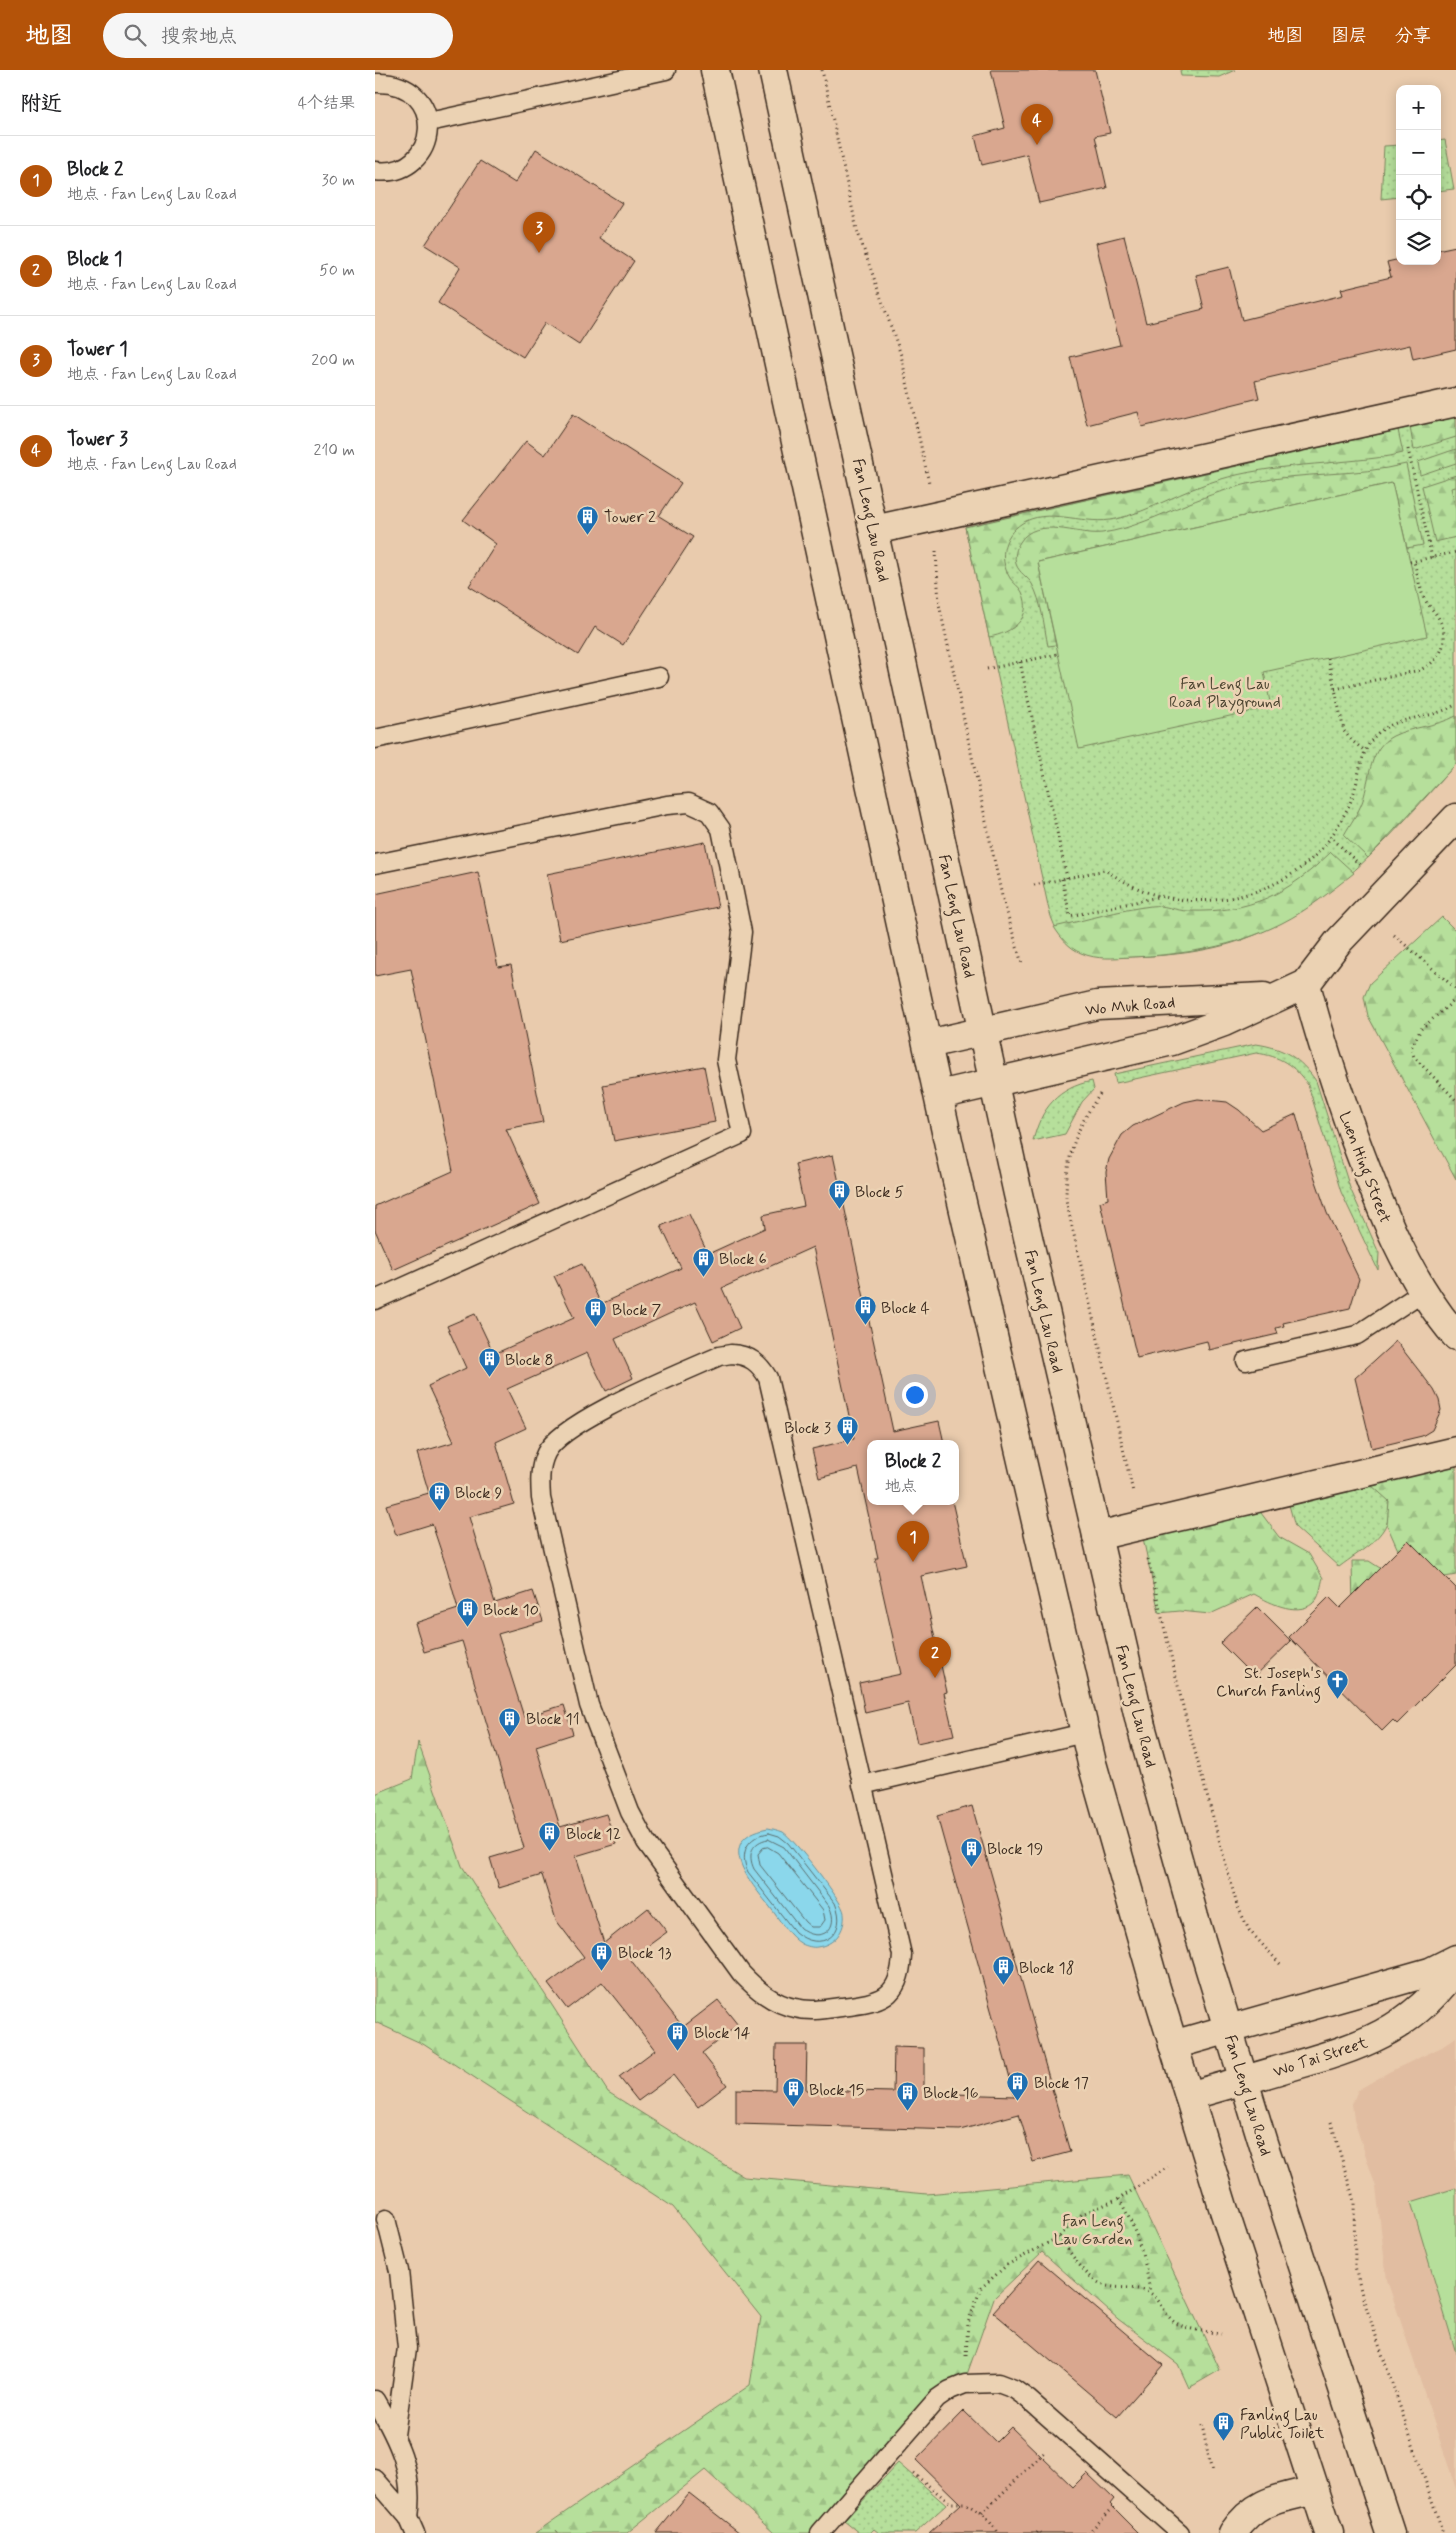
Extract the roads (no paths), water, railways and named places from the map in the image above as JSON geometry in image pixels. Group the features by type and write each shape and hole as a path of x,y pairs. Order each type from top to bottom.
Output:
{"street":[{"path":"715,70 939,1095 1084,1733 1122,1875 1173,2045 1329,2533"},
{"name":"Fan Leng Lau Road","path":"773,70 983,1031 1143,1734 1189,1900 1228,2029 1390,2533"},
{"path":"874,530 1456,402"},
{"path":"1306,984 1338,942 1456,818"},
{"name":"Wo Muk Road","path":"939,1095 1172,1041 1225,1022 1275,996 1306,984"},
{"name":"Luen Hing Street","path":"1306,984 1323,1049 1366,1169 1394,1239 1424,1291 1456,1336"},
{"name":"Wo Muk Road","path":"928,1044 1097,1005 1275,996"},
{"path":"1097,1536 1456,1451"},
{"path":"1173,2045 1431,1972 1456,1960"},
{"name":"Wo Tai Street","path":"1189,2096 1352,2049 1386,2033 1417,2012 1444,1985 1456,1968"},
{"path":"1233,2533 1247,2515 1266,2501 1315,2490"}],"lane":[{"path":"429,122 666,70"},
{"path":"375,83 389,83 410,91 425,108 429,122 428,136 423,150 413,161 400,169 386,173 375,171"},
{"path":"375,739 659,677"},
{"path":"375,864 667,805 689,803 709,812 721,829 742,932 726,1060 742,1134 375,1300"},
{"path":"1246,1361 1357,1335 1424,1291"},
{"path":"744,1355 761,1367 768,1378 862,1785 902,1956 901,1975 892,1991 876,2002 812,2010 795,2008 779,2002 758,1990 741,1973 646,1842 630,1812 589,1705 541,1498 541,1466 546,1452 569,1429 719,1356 744,1355"},
{"path":"862,1785 1084,1733"},
{"path":"386,2219 399,2271 407,2348 395,2435"},
{"path":"820,2533 937,2399 965,2384 998,2383 1013,2389 1180,2533"},
{"path":"375,2400 395,2435 410,2481 412,2525"},
{"path":"378,2486 412,2525"}],"water":[{"path":"768,1828 783,1832 789,1837 842,1906 844,1920 841,1931 834,1940 823,1946 809,1947 797,1941 784,1927 746,1874 739,1851 742,1841 751,1834"}],"place":[{"name":"Tower 3","path":"1037,145"},
{"name":"Tower 1","path":"539,253"},
{"name":"Tower 2","path":"588,535"},
{"name":"Block 5","path":"839,1210"},
{"name":"Block 6","path":"703,1277"},
{"name":"Block 4","path":"865,1326"},
{"name":"Block 7","path":"596,1328"},
{"name":"Block 8","path":"489,1378"},
{"name":"Block 3","path":"847,1446"},
{"name":"Block 9","path":"439,1511"},
{"name":"Block 2","path":"913,1562"},
{"name":"Block 10","path":"467,1628"},
{"name":"Block 1","path":"935,1678"},
{"name":"St. Joseph's Church Fanling","path":"1337,1700"},
{"name":"Block 11","path":"510,1737"},
{"name":"Block 12","path":"550,1852"},
{"name":"Block 19","path":"971,1867"},
{"name":"Block 13","path":"602,1971"},
{"name":"Block 18","path":"1003,1986"},
{"name":"Block 14","path":"678,2051"},
{"name":"Block 17","path":"1018,2101"},
{"name":"Block 15","path":"793,2108"},
{"name":"Block 16","path":"907,2111"},
{"name":"Fanling Lau Public Toilet","path":"1224,2442"}],"park label":[{"name":"Fan Leng Lau Road Playground","path":"1225,692"},
{"name":"Fan Leng Lau Garden","path":"1093,2229"}]}
